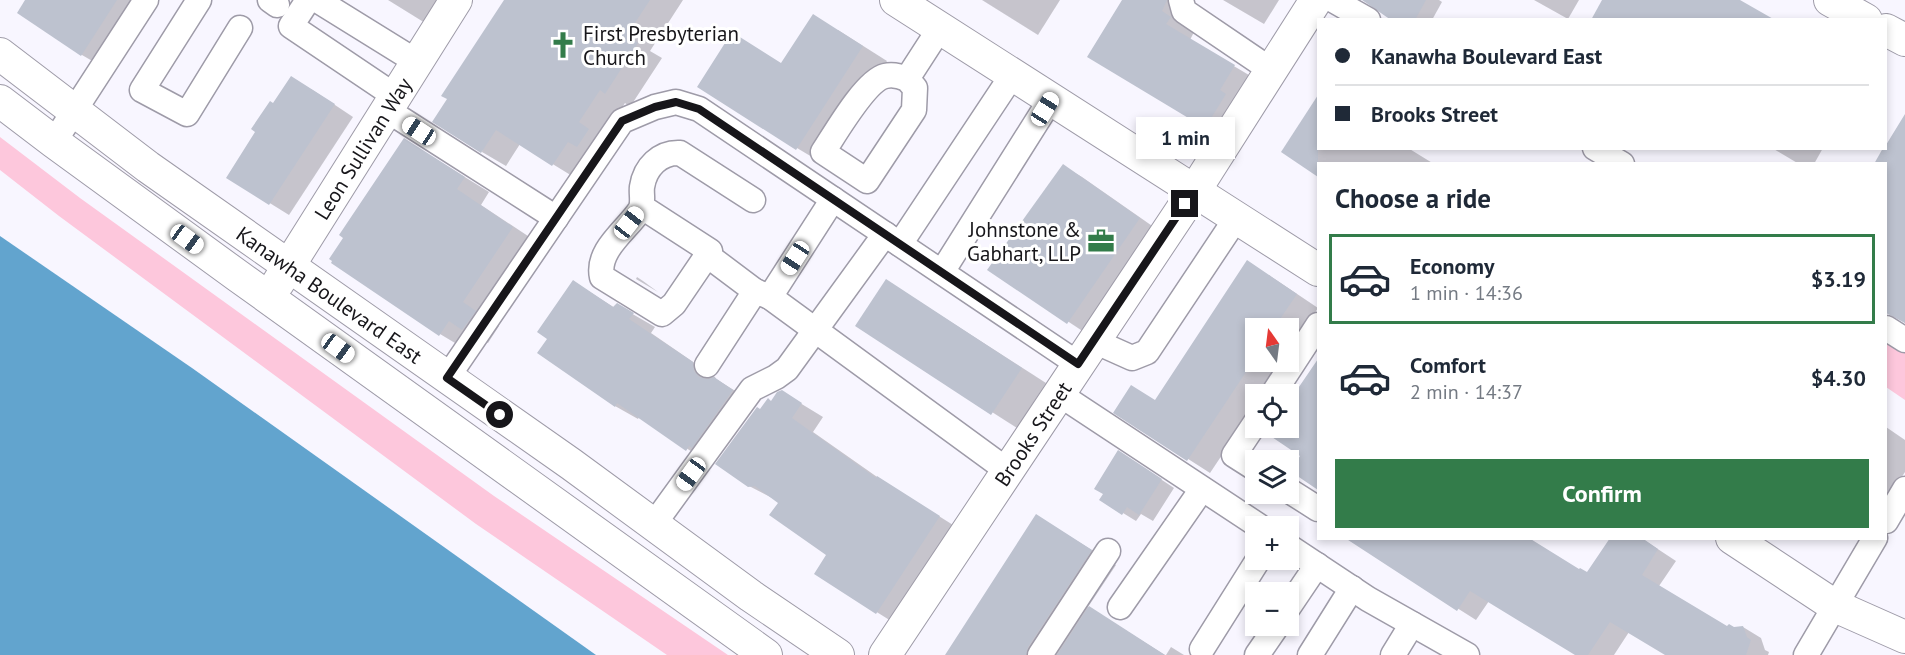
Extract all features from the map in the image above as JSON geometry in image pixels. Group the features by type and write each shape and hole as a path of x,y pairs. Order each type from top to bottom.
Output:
{"main road":[{"name":"Leon Sullivan Way","path":"269,298 456,0"},
{"path":"896,0 1317,269"},
{"name":"Brooks Street","path":"885,655 1195,190 1316,0"},
{"path":"1830,0 1862,18"},
{"path":"1887,31 1905,40"},
{"name":"Kanawha Boulevard East","path":"0,54 148,167 654,524 751,596 838,655"},
{"name":"Kanawha Boulevard East","path":"0,100 54,142 269,298 766,655"},
{"path":"1735,540 1835,606 1905,637"}],"street":[{"path":"54,142 146,0"},
{"path":"199,0 142,90 187,114 240,28"},
{"path":"308,0 291,26 391,103 556,218"},
{"path":"317,0 417,62"},
{"path":"1181,0 1184,11 1271,70"},
{"path":"1333,0 1364,18"},
{"path":"908,79 940,28"},
{"path":"654,524 752,389 787,369 815,330 892,239 1013,74"},
{"path":"942,272 1051,99"},
{"path":"447,378 622,121 655,107 676,102 699,109 942,272 1086,353 1132,358 1147,352 1237,217"},
{"path":"1598,150 1619,162"},
{"path":"642,207 710,251 674,304 662,314 602,277 600,268 604,255 642,207 642,186 648,169 658,158 668,152 680,153 753,200"},
{"path":"707,365 833,199"},
{"path":"707,255 815,330 1008,471"},
{"path":"1280,384 1317,327"},
{"path":"1887,329 1905,340"},
{"path":"1059,394 1245,517"},
{"path":"1245,438 1234,455 1245,462"},
{"path":"1120,607 1202,489"},
{"path":"1887,520 1905,489"},
{"path":"1299,497 1317,508"},
{"path":"1806,655 1874,540"},
{"path":"1040,655 1108,551"},
{"path":"1299,553 1352,588 1467,655"},
{"path":"1299,592 1317,565"},
{"path":"1202,649 1252,570"},
{"path":"1310,655 1352,588"},
{"path":"1393,655 1412,624"},
{"path":"1257,655 1270,636"}],"shaded area":[{"path":"0,137 80,198 494,496 728,655 667,655 476,524 0,170"},
{"path":"1887,338 1905,350 1905,400 1887,388"}],"water":[{"path":"0,236 192,368 596,655 0,655"}],"building":[{"path":"25,0 117,0 81,56 17,13"},
{"path":"504,0 650,0 627,35 638,43 605,94 600,90 579,122 589,129 577,147 568,142 552,166 496,130 481,153 432,122 447,99 441,96"},
{"path":"1122,0 1167,0 1162,11 1171,17 1166,24 1235,65 1220,90 1226,94 1205,128 1087,57"},
{"path":"1362,0 1426,0 1416,18 1388,18"},
{"path":"1602,0 1740,0 1772,18 1592,18"},
{"path":"813,14 863,46 796,150 697,87 732,32 781,63"},
{"path":"291,76 335,104 269,205 226,178 255,132 251,129 270,101 273,103"},
{"path":"1317,97 1317,176 1281,152"},
{"path":"1905,114 1905,323 1887,314 1887,162 1875,162 1882,150 1887,150 1887,143"},
{"path":"404,138 465,177 457,189 513,227 463,302 476,311 462,330 449,321 439,336 331,263 329,259 343,238 339,235"},
{"path":"1063,164 1140,218 1067,324 987,270"},
{"path":"1247,260 1297,294 1281,318 1245,318 1246,372 1187,461 1113,413 1131,385 1155,400"},
{"path":"886,279 1022,368 991,415 855,326"},
{"path":"573,280 613,307 617,303 634,313 629,319 693,362 694,371 699,377 707,379 714,377 733,390 692,448 689,446 686,451 617,403 615,407 537,353 547,339 537,332"},
{"path":"1317,360 1317,489 1299,477 1299,450 1291,450 1273,438 1299,438 1299,387"},
{"path":"782,390 802,403 792,418 876,478 877,476 940,516 876,614 814,574 826,555 769,515 778,503 755,486 748,487 715,464 757,407 760,409 768,398 771,401 777,392"},
{"path":"1118,450 1162,479 1139,515 1127,507 1122,515 1099,500 1103,494 1094,489"},
{"path":"1036,514 1092,550 1028,647 1026,655 945,655"},
{"path":"1348,540 1532,540 1587,572 1609,540 1645,540 1658,549 1642,575 1727,626 1729,624 1734,627 1743,626 1747,637 1751,640 1746,655 1665,655 1610,622 1588,655 1575,655 1470,591 1457,611"},
{"path":"1089,606 1165,655 1057,655"}],"place":[{"name":"First Presbyterian Church","path":"563,45"},
{"name":"Johnstone & Gabhart, LLP","path":"1101,241"}],"route":[{"path":"500,415 447,378 622,121 655,107 676,102 699,109 1078,364 1185,204"}]}
